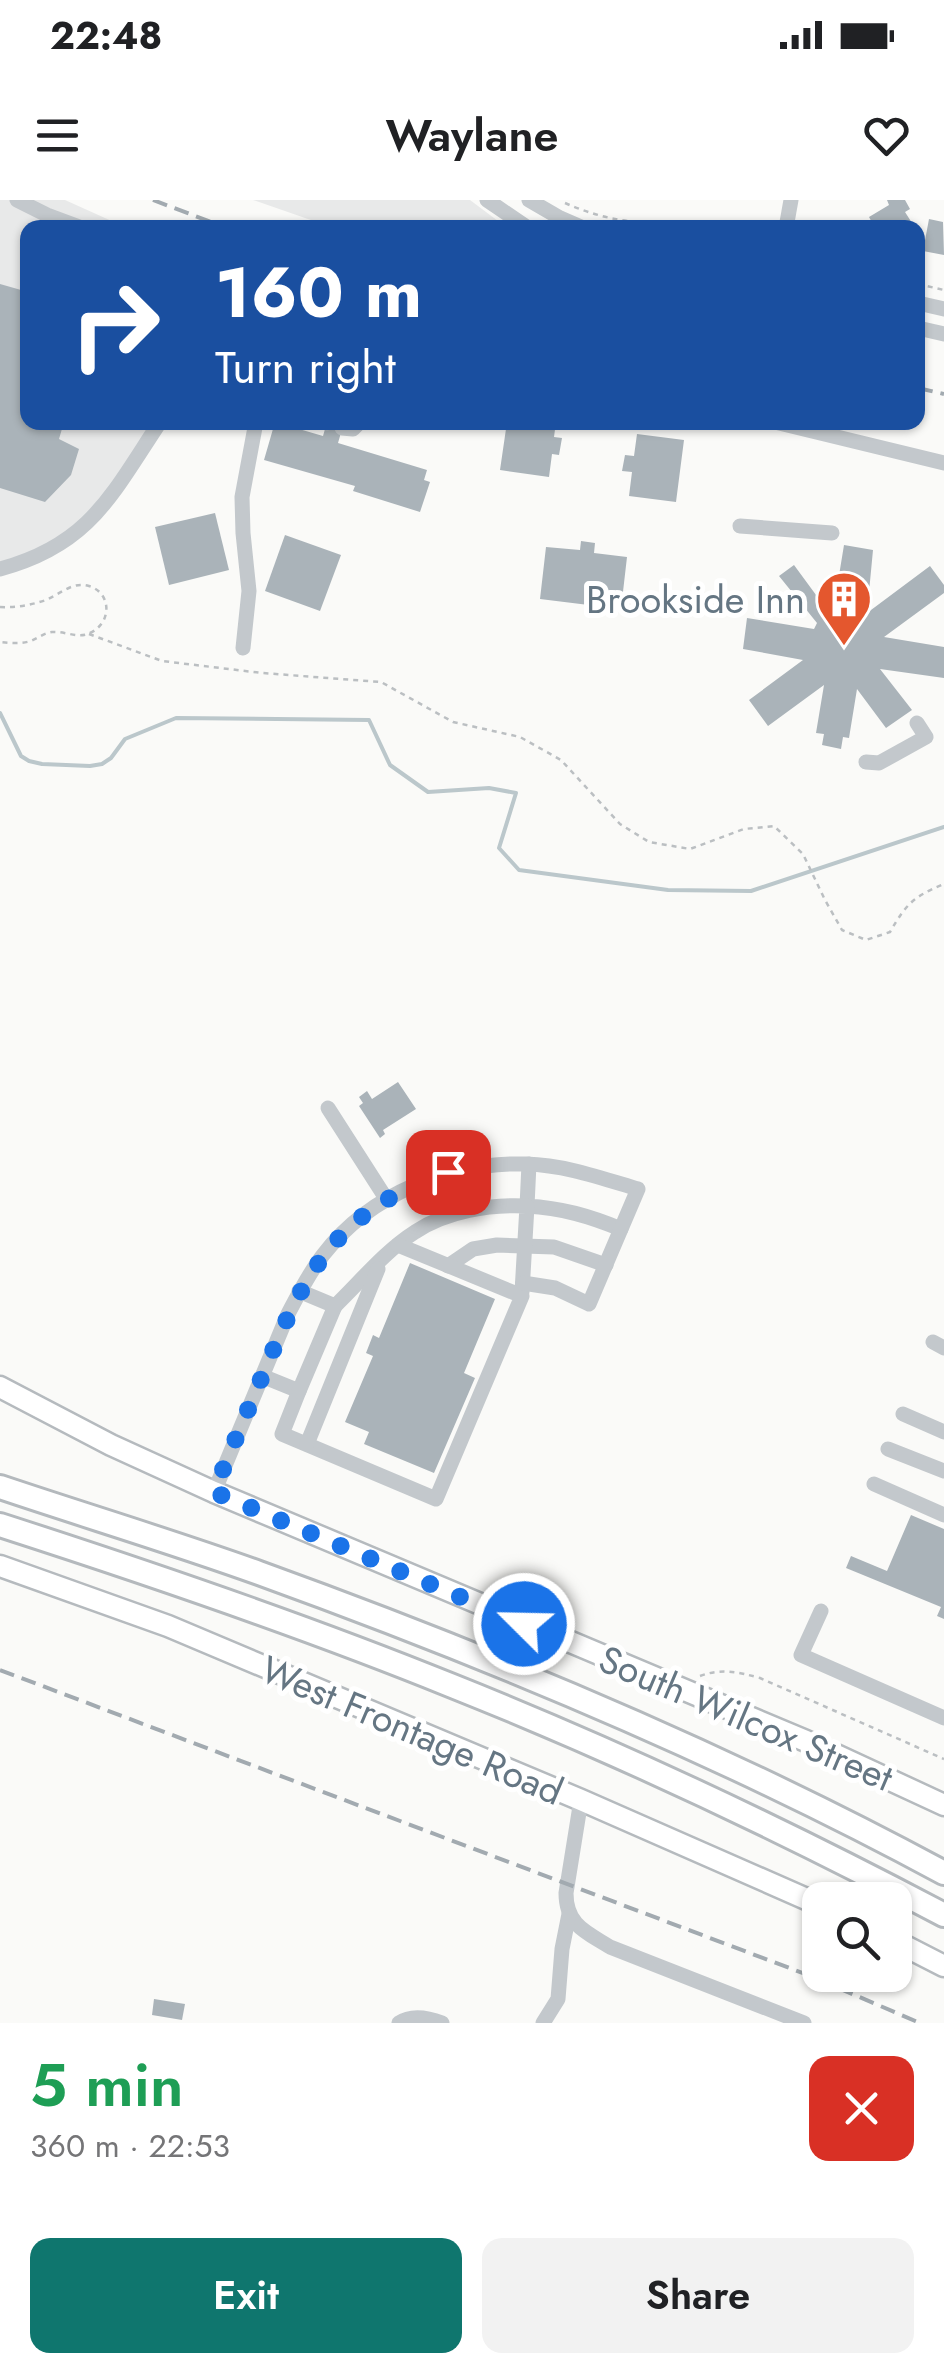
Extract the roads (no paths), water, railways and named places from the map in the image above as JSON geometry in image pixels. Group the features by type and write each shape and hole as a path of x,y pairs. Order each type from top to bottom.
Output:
{"highway":[{"path":"6,1489 256,1572 469,1652 756,1780 944,1873"},
{"path":"0,1526 278,1619 450,1685 692,1790 944,1915"}],"main road":[{"name":"South Wilcox Street","path":"0,1387 214,1492 806,1741 944,1805"},
{"name":"West Frontage Road","path":"0,1566 168,1626 802,1897"},
{"path":"912,1950 944,1966"}],"street":[{"path":"17,200 60,220"},
{"path":"486,200 516,220"},
{"path":"528,200 565,220"},
{"path":"0,569 44,554 88,524 116,492 155,430"},
{"path":"244,648 249,591 242,497 255,430"},
{"path":"807,430 944,463"},
{"path":"740,526 832,533"},
{"path":"866,762 879,763 926,738 917,723"},
{"path":"328,1108 387,1200"},
{"path":"529,1164 526,1206 522,1289 436,1499 282,1434 335,1306 417,1230 497,1204 526,1206 556,1207 587,1214 622,1230"},
{"path":"214,1492 300,1292 334,1243 360,1219 415,1185 465,1168 529,1164 581,1171 638,1189 589,1304 555,1288 522,1289 448,1266 398,1245"},
{"path":"448,1266 472,1250 497,1245 554,1247 606,1265"},
{"path":"307,1444 382,1261"},
{"path":"300,1292 335,1306"},
{"path":"262,1376 299,1391"},
{"path":"903,1414 944,1432"},
{"path":"888,1449 944,1471"},
{"path":"874,1484 944,1515"},
{"path":"821,1612 802,1655 944,1718"},
{"path":"580,1800 566,1909 588,1934 804,2023"},
{"path":"543,2023 558,1999 569,1914"},
{"path":"400,2023 406,2018 429,2018 442,2023"}],"waterway":[{"path":"0,713 21,756 29,761 90,766 111,758 125,739 176,718 369,720 390,765 428,792 489,788 516,793 499,848 519,870 668,890 751,891 944,827"}],"railway":[{"path":"153,200 206,220"},
{"path":"925,390 944,394"},
{"path":"0,1670 808,1975 920,2023"}],"place":[{"name":"Brookside Inn","path":"844,648"}]}
